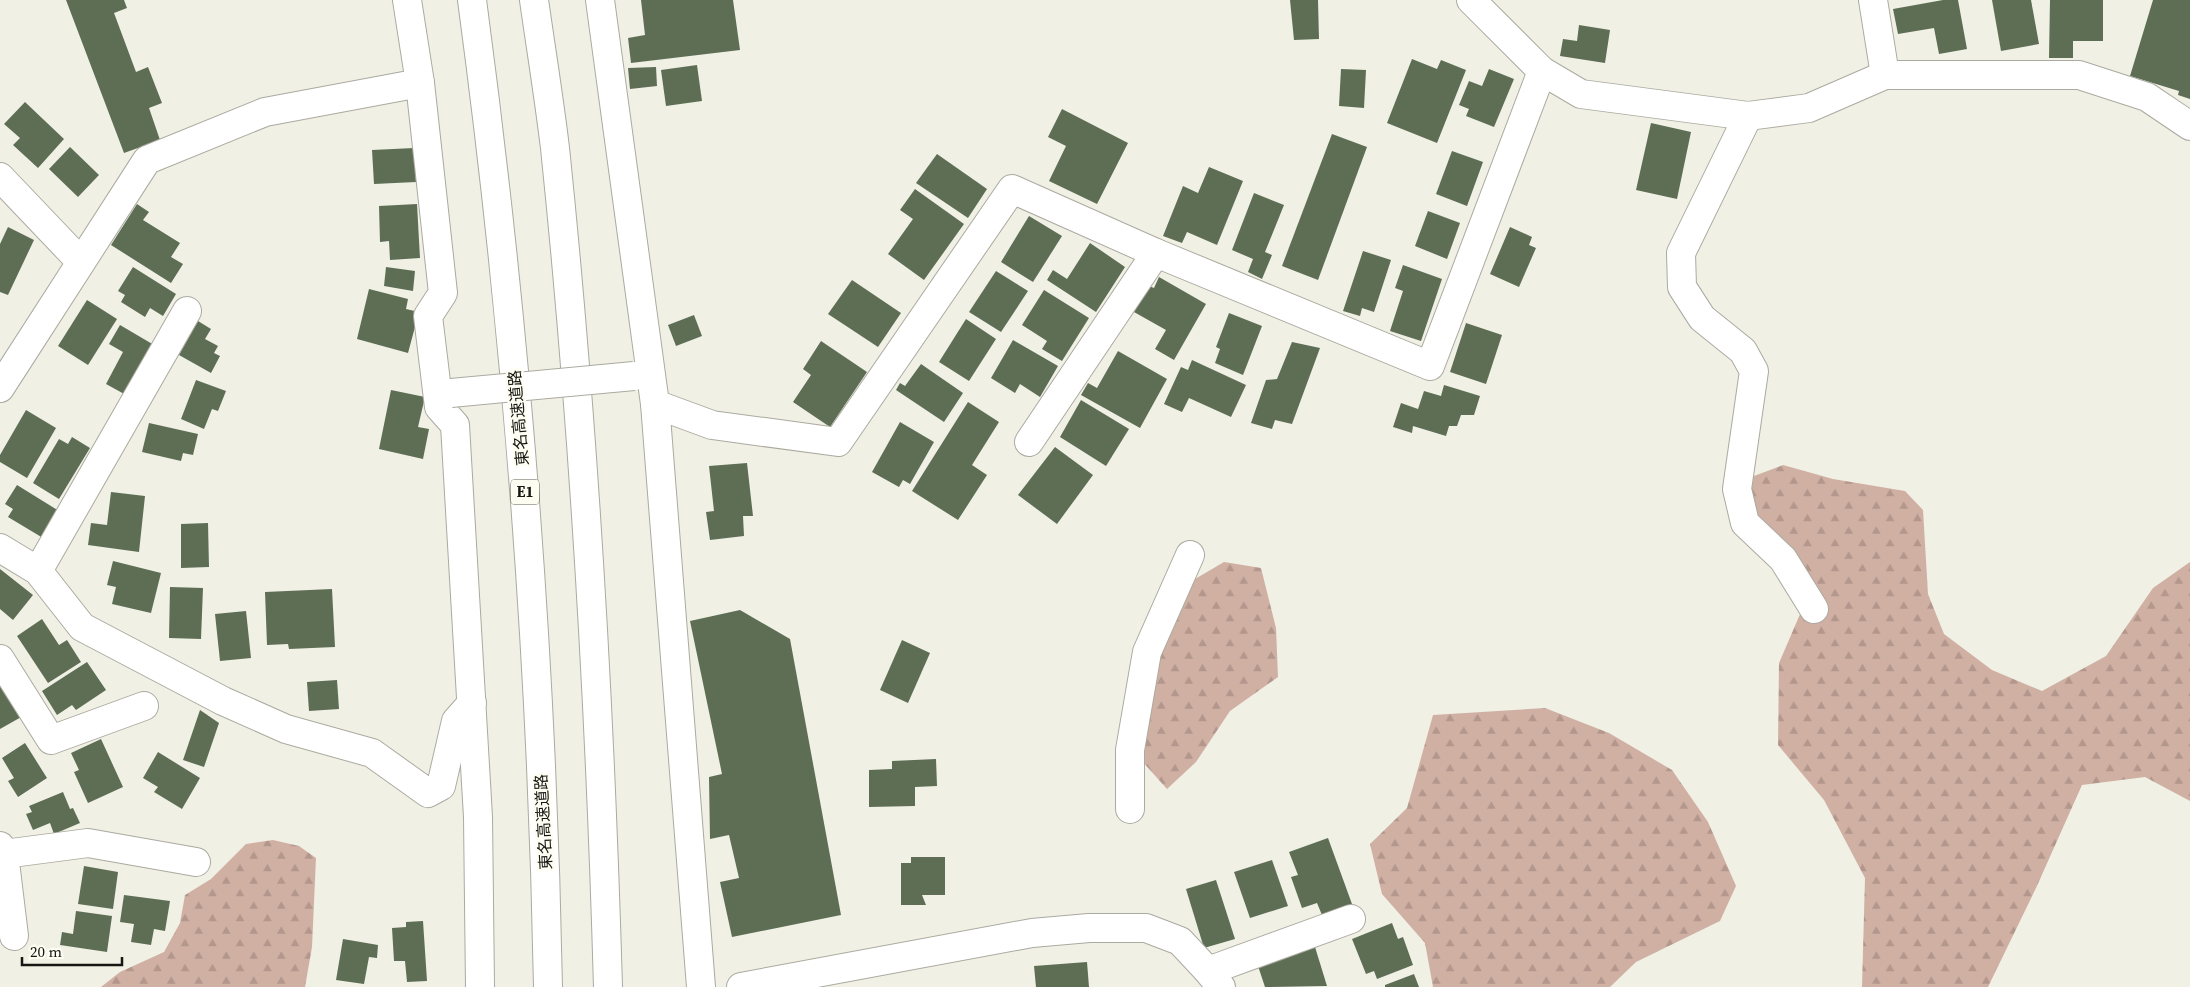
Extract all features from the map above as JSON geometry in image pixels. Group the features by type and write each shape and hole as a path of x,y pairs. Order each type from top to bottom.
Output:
{"main road":[{"path":"407,0 420,83 444,293 428,316 439,407 455,425 478,817 480,987"},
{"name":"東名高速道路","path":"472,0 494,160 527,516 545,845 548,987"},
{"path":"534,0 554,146 580,418 603,810 608,987"},
{"path":"600,0 655,404 701,987"},
{"path":"1471,0 1542,72 1581,94 1748,116 1809,108 1885,75 2079,76 2147,97 2190,126"},
{"path":"1873,0 1885,75"},
{"path":"655,404 712,426 838,442 1012,189 1156,253 1430,366 1542,72"},
{"path":"0,388 147,160 265,112 420,83"},
{"path":"1748,116 1681,252 1682,288 1702,318 1743,351 1754,371 1737,489 1745,523 1783,559 1814,609"},
{"path":"0,177 81,262"},
{"path":"1029,442 1156,253"},
{"path":"38,572 187,311"},
{"path":"451,393 634,376"},
{"path":"0,548 38,572 82,627 223,701 286,729 372,752 428,794 441,786 456,721 472,703"},
{"path":"1130,809 1130,750 1147,652 1190,555"},
{"path":"0,659 51,740 144,706"},
{"path":"14,936 2,850 88,843 196,862"},
{"path":"740,987 1032,932 1089,928 1146,928 1180,941 1215,979 1351,919"}],"green space":[{"path":"1783,465 1833,479 1905,491 1923,510 1928,594 1944,634 1992,670 2042,691 2106,656 2153,588 2190,562 2190,801 2145,777 2082,785 2036,888 1988,987 1862,987 1865,878 1824,800 1778,745 1779,663 1807,598 1760,552 1738,482"},
{"path":"1224,562 1261,568 1276,628 1278,677 1230,711 1196,762 1167,789 1141,760 1146,660 1178,589"},
{"path":"1545,708 1609,733 1672,770 1708,822 1736,886 1720,921 1636,962 1610,987 1433,987 1425,943 1382,894 1370,844 1407,808 1433,715"},
{"path":"273,840 299,846 316,858 312,947 305,987 101,987 120,972 164,952 180,923 185,895 211,879 246,844"}],"building":[{"path":"66,0 124,0 127,8 114,13 136,72 148,67 162,103 149,108 160,140 124,153"},
{"path":"641,0 733,0 740,50 631,63 628,38 645,35"},
{"path":"1290,0 1318,0 1319,39 1294,40"},
{"path":"1943,0 1958,0 1967,49 1939,54 1934,28 1898,34 1893,9"},
{"path":"1992,0 2031,0 2039,44 2001,51"},
{"path":"2050,0 2103,0 2103,41 2073,41 2073,58 2049,58"},
{"path":"2153,0 2190,0 2190,99 2178,95 2179,91 2130,76"},
{"path":"1579,25 1610,30 1605,63 1560,56 1563,39 1577,41"},
{"path":"1412,59 1437,69 1441,60 1466,70 1437,143 1387,123"},
{"path":"697,65 702,101 666,106 661,70"},
{"path":"656,67 657,86 630,89 628,68"},
{"path":"1341,69 1366,70 1364,108 1339,106"},
{"path":"1489,69 1514,79 1494,127 1466,116 1469,109 1459,105 1469,81 1482,86"},
{"path":"25,102 64,139 38,168 13,145 20,138 4,124"},
{"path":"1062,109 1128,143 1097,204 1049,181 1066,146 1048,137"},
{"path":"1651,123 1691,132 1677,199 1636,190"},
{"path":"1332,134 1367,147 1318,280 1282,266"},
{"path":"70,147 99,175 78,197 49,169"},
{"path":"414,148 416,182 374,184 372,150"},
{"path":"1452,151 1483,162 1467,206 1436,194"},
{"path":"937,154 987,189 968,218 916,183"},
{"path":"1209,167 1243,181 1217,245 1187,232 1182,243 1163,236 1183,186 1198,193"},
{"path":"915,189 964,224 924,280 888,254 913,219 900,210"},
{"path":"1254,193 1284,205 1265,252 1272,255 1262,279 1248,272 1253,259 1232,250"},
{"path":"137,204 149,212 143,220 180,243 171,257 183,264 171,283 111,245"},
{"path":"417,204 420,258 390,260 389,241 380,242 379,206"},
{"path":"1428,211 1460,223 1447,259 1415,246"},
{"path":"1029,216 1062,236 1033,282 1001,262"},
{"path":"8,227 34,240 8,295 0,292 0,244"},
{"path":"1510,227 1532,237 1529,245 1536,248 1519,287 1490,274"},
{"path":"1090,243 1125,267 1096,312 1047,280 1053,270 1067,279"},
{"path":"1363,251 1391,260 1374,312 1362,308 1360,316 1343,311"},
{"path":"1403,265 1442,279 1421,341 1390,331 1403,291 1395,288"},
{"path":"133,267 176,294 163,316 150,308 145,317 121,302 125,295 118,291"},
{"path":"386,267 415,271 413,291 384,286"},
{"path":"996,271 1028,291 1001,332 969,312"},
{"path":"1159,277 1206,304 1174,360 1155,349 1166,330 1134,312 1149,286 1154,288"},
{"path":"852,280 901,313 878,347 828,314"},
{"path":"369,289 408,299 406,309 419,312 408,353 357,339"},
{"path":"1044,290 1089,318 1062,361 1042,349 1047,341 1022,325"},
{"path":"87,300 117,319 88,365 58,346"},
{"path":"1229,313 1262,326 1243,375 1215,363 1220,349 1216,347"},
{"path":"694,315 702,336 676,346 668,325"},
{"path":"966,319 996,339 969,381 939,362"},
{"path":"198,321 211,329 205,339 218,346 214,353 220,356 211,373 179,355"},
{"path":"1466,323 1502,335 1486,384 1450,372"},
{"path":"120,325 154,345 126,395 106,384 123,352 109,344"},
{"path":"1013,340 1058,366 1040,397 1020,384 1015,393 991,378"},
{"path":"821,341 867,372 830,427 793,402 811,375 803,369"},
{"path":"1292,342 1320,348 1292,424 1275,420 1272,429 1251,423 1266,380 1277,379"},
{"path":"1118,351 1167,379 1140,428 1081,395 1088,383 1097,388"},
{"path":"1192,360 1246,385 1231,417 1189,398 1182,412 1164,404 1181,367 1188,370"},
{"path":"921,364 963,393 944,422 896,390 900,383 905,386"},
{"path":"196,380 226,391 218,411 212,409 204,429 181,419"},
{"path":"1444,385 1480,396 1474,415 1461,415 1457,426 1449,426 1446,436 1413,426 1412,433 1393,427 1401,403 1418,409 1424,391 1441,396"},
{"path":"391,390 425,397 418,427 429,429 423,459 379,449"},
{"path":"1081,400 1129,429 1106,466 1060,437"},
{"path":"968,402 999,422 972,465 987,475 958,520 912,491"},
{"path":"26,410 56,428 27,478 0,462 0,455"},
{"path":"900,422 934,442 910,484 903,480 899,487 872,472"},
{"path":"149,423 198,434 193,455 183,453 181,461 142,452"},
{"path":"72,437 90,448 59,499 33,483 59,439 68,444"},
{"path":"1055,447 1093,475 1057,524 1018,495"},
{"path":"747,463 753,516 743,516 744,536 710,540 706,512 714,511 709,466"},
{"path":"17,485 59,511 43,538 8,517 13,509 5,504"},
{"path":"111,492 145,496 139,552 88,545 91,523 107,525"},
{"path":"208,523 209,567 181,568 181,524"},
{"path":"113,561 161,573 151,613 112,604 116,587 107,585"},
{"path":"0,569 33,595 13,620 0,609"},
{"path":"170,587 203,588 201,639 169,638"},
{"path":"332,589 335,647 289,649 288,644 267,645 265,592"},
{"path":"740,610 790,639 841,915 732,937 720,882 739,878 729,835 710,839 709,777 722,774 690,621"},
{"path":"246,611 251,658 220,661 215,614"},
{"path":"42,619 59,645 67,640 81,662 48,683 17,636"},
{"path":"902,640 930,653 908,703 880,690"},
{"path":"87,662 106,690 76,710 72,705 57,715 42,691"},
{"path":"0,677 23,716 0,729"},
{"path":"337,680 339,709 309,711 307,682"},
{"path":"200,710 219,723 204,767 183,760"},
{"path":"101,739 123,787 88,803 74,772 79,770 71,753"},
{"path":"25,743 47,778 18,797 8,781 14,778 2,758"},
{"path":"158,752 200,778 182,809 154,792 158,787 143,778"},
{"path":"936,759 937,786 915,787 915,806 869,807 869,770 892,769 892,761"},
{"path":"63,792 70,809 73,808 80,823 54,834 50,823 33,830 26,814 32,812 29,806"},
{"path":"1328,838 1352,904 1322,915 1317,903 1302,908 1291,877 1298,875 1289,852"},
{"path":"911,857 945,857 945,895 922,895 926,905 901,905 901,863 911,863"},
{"path":"1272,860 1288,906 1250,918 1234,872"},
{"path":"84,866 118,872 113,909 78,904"},
{"path":"1216,880 1235,939 1204,948 1186,889"},
{"path":"124,895 170,901 165,931 154,929 151,945 131,942 134,924 120,922"},
{"path":"76,911 112,916 107,952 60,945 62,932 73,934"},
{"path":"423,921 427,981 407,982 405,961 394,961 392,928 406,927 406,922"},
{"path":"1392,923 1398,939 1403,937 1413,965 1377,979 1374,971 1366,974 1352,939"},
{"path":"343,939 378,945 377,958 369,957 364,984 336,980"},
{"path":"1315,947 1327,986 1265,987 1258,966"},
{"path":"1087,962 1089,987 1036,987 1034,966"},
{"path":"1414,974 1419,987 1385,987 1385,985"}]}
